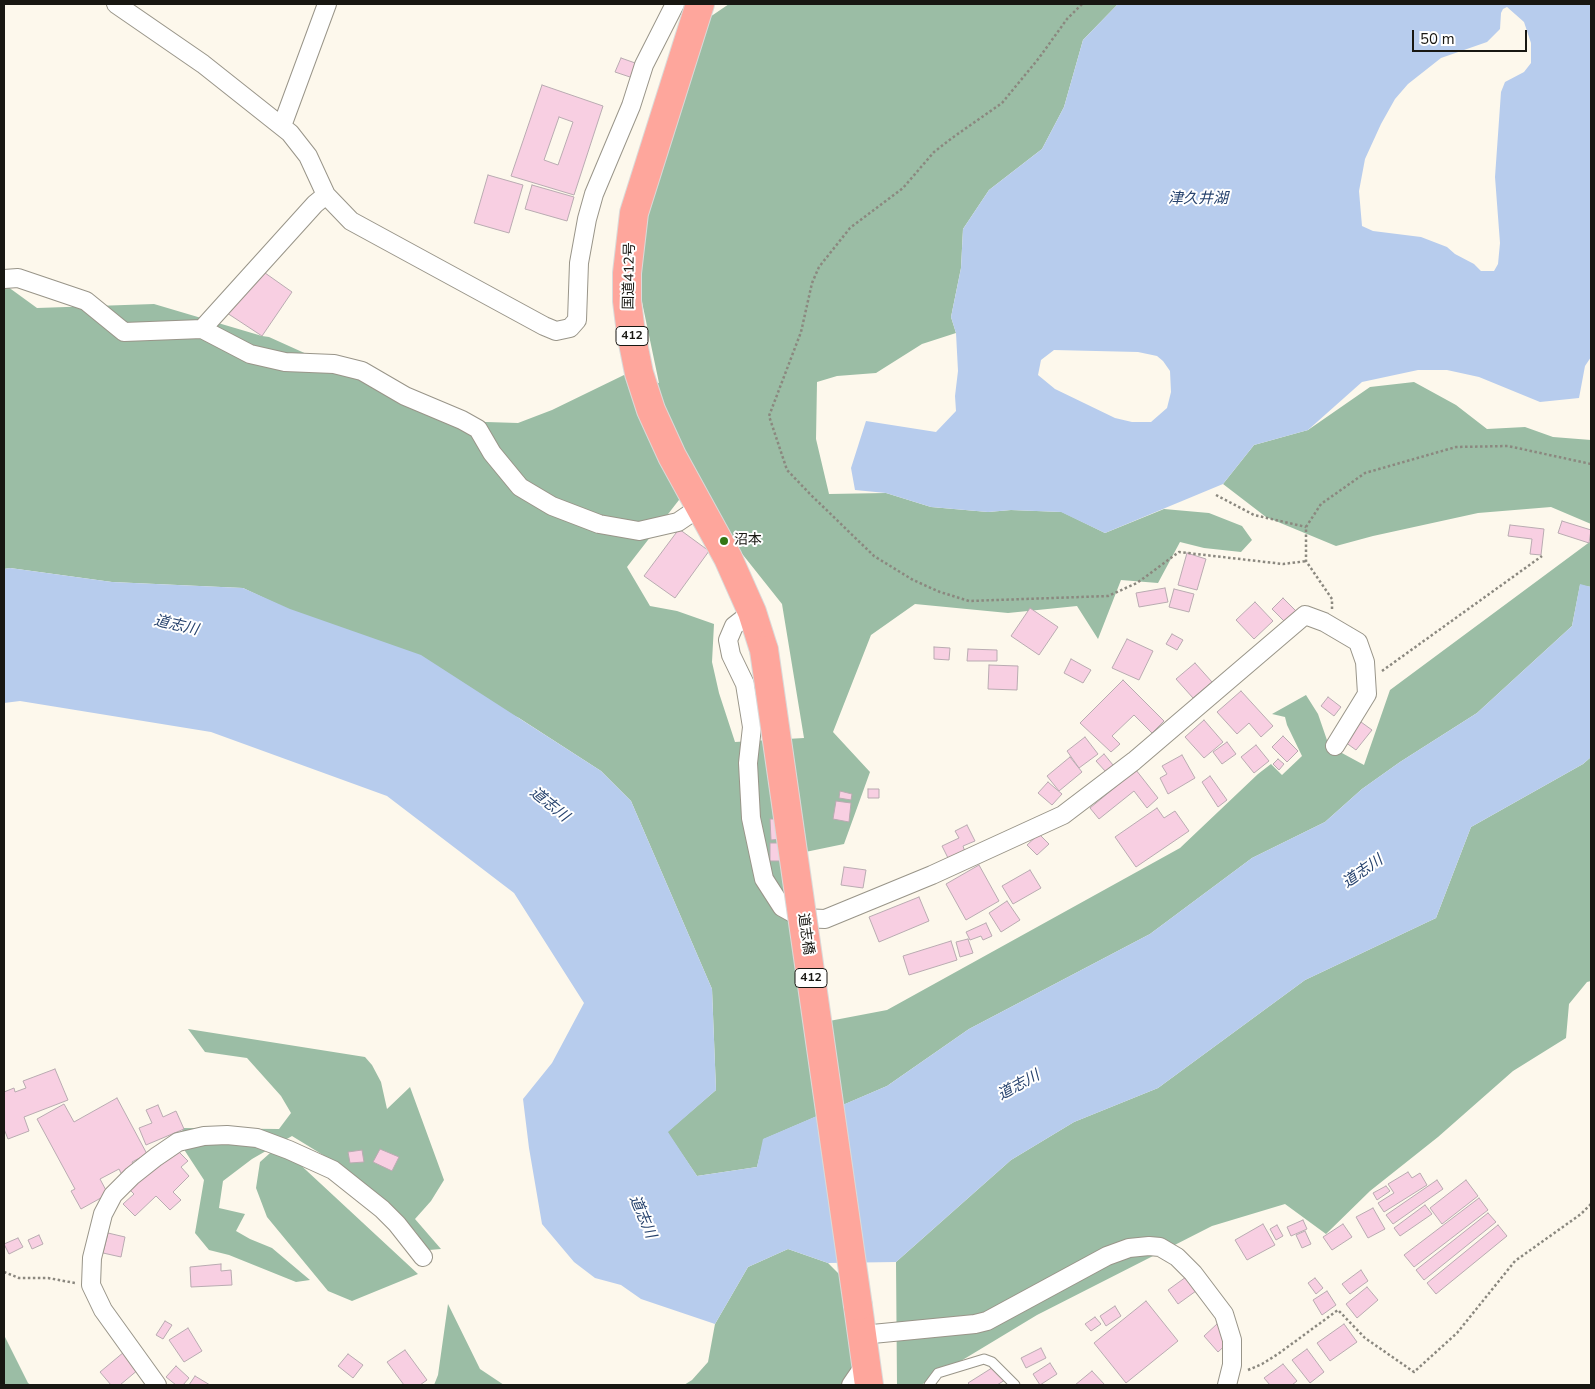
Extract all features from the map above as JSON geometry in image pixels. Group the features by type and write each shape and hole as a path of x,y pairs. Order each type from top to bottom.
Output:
{"highway":[{"name":"国道412号","path":"700,4 640,189 634,213 627,273 627,301 639,373 652,410 700,508 728,558 752,612 764,650"},
{"name":"道志橋","path":"764,650 862,1335"},
{"name":"412","path":"862,1335 867,1374"}],"street":[{"path":"116,4 202,64 290,132 308,156 326,196 342,213 361,227 556,331 570,328 577,320 577,280 581,247 596,187 631,106 644,65 675,4"},
{"path":"282,126 327,4"},
{"path":"202,329 315,204 326,196"},
{"path":"4,279 18,278 86,301 124,332 202,329 250,354 285,362 334,364 362,371 404,396 462,420 478,429 492,454 520,487 552,506 600,524 639,531 678,522 700,508"},
{"path":"752,612 734,626 728,640 731,655 745,684 752,727 748,764 750,818 764,879 782,907 802,918 825,919 932,874 1063,815 1134,761 1305,615 1324,622 1358,642 1365,662 1367,694 1335,746"},
{"path":"157,1385 103,1310 91,1285 92,1258 103,1214 114,1196 132,1176 178,1142 204,1136 227,1135 257,1138 333,1170 382,1209 397,1224 423,1257"},
{"path":"862,1335 975,1324 987,1321 1107,1256 1129,1248 1160,1247 1177,1257 1193,1273 1221,1309 1228,1324 1232,1340 1229,1379"},
{"path":"851,1385 867,1374"}],"lane":[{"path":"929,1385 938,1373 984,1359 992,1362 1015,1385"}],"path":[{"path":"1082,4 1066,19 1039,58 1002,104 934,152 903,188 850,228 819,267 812,283 801,332 769,416 787,470 811,496 874,556 913,580 969,601 1108,596 1137,583 1179,552 1283,564 1307,561"},
{"path":"1332,627 1332,599 1307,561 1306,527 1321,504 1365,473 1456,447 1508,446 1591,464"},
{"path":"1216,495 1254,515 1306,527"},
{"path":"1366,682 1542,556"},
{"path":"1229,1379 1262,1364 1338,1310 1366,1338 1414,1372 1457,1333 1515,1261 1581,1214 1591,1204"},
{"path":"4,1272 19,1278 48,1278 91,1285"}],"green space":[{"path":"729,4 1118,4 1083,40 1064,107 1042,149 989,190 963,229 961,268 951,317 956,333 922,344 876,373 837,376 817,382 816,439 829,494 886,493 931,507 988,512 1011,510 1062,512 1105,533 1164,509 1209,513 1242,526 1252,540 1241,552 1204,548 1180,542 1158,583 1121,580 1098,639 1077,606 1008,613 915,604 871,635 833,732 870,772 844,844 786,856 824,1022 887,1010 1180,848 1271,764 1282,775 1302,756 1285,717 1272,714 1306,695 1318,714 1329,746 1364,765 1390,690 1591,541 1591,587 1580,585 1572,626 1477,713 1400,762 1362,789 1325,822 1252,858 1150,934 969,1029 887,1086 764,1139 757,1167 697,1176 667,1132 716,1090 712,989 631,801 601,771 519,718 243,588 112,582 10,568 4,569 4,284 37,308 154,304 269,337 455,421 518,423 552,410 624,375 659,383 638,283 638,226 685,34","holes":["689,487 782,604 804,738 735,742 719,693 712,662 714,624 677,611 650,606 627,567"]},
{"path":"1414,382 1456,405 1487,429 1525,427 1553,437 1591,440 1591,524 1551,507 1478,513 1336,546 1266,517 1223,484 1254,445 1308,430 1370,387"},
{"path":"1591,757 1591,981 1587,982 1569,1004 1566,1038 1513,1071 1438,1137 1370,1191 1326,1234 1285,1204 1212,1226 1037,1315 921,1385 897,1385 896,1262 1011,1160 1074,1122 1158,1088 1305,980 1436,918 1471,827 1583,764"},
{"path":"188,1029 365,1057 372,1065 381,1082 387,1109 410,1087 444,1180 431,1201 415,1219 441,1249 429,1250 415,1231 368,1189 323,1155 292,1136 252,1159 223,1181 219,1208 245,1214 236,1231 272,1248 310,1280 296,1282 229,1255 209,1250 195,1233 204,1180 185,1151 182,1128 279,1129 291,1113 281,1096 247,1058 205,1052"},
{"path":"279,1145 418,1274 352,1301 328,1291 267,1217 256,1188 260,1162"},
{"path":"788,1249 828,1263 850,1285 860,1385 684,1385 692,1380 708,1362 715,1324 748,1267"},
{"path":"448,1304 480,1369 504,1385 434,1385 438,1375"},
{"path":"4,1335 28,1383 31,1385 4,1385"}],"water":[{"name":"津久井湖","path":"1118,4 1591,4 1591,357 1585,366 1579,398 1540,402 1479,377 1447,370 1418,370 1362,382 1308,430 1254,445 1223,484 1105,533 1061,512 1011,510 988,512 931,507 886,493 855,490 851,468 866,421 936,432 956,411 955,396 958,371 956,333 951,317 961,268 963,229 989,190 1042,149 1064,107 1083,40","holes":["1507,7 1524,22 1531,43 1531,63 1524,72 1505,82 1501,92 1495,177 1500,243 1498,264 1494,271 1481,271 1474,264 1455,254 1447,247 1421,237 1373,231 1362,226 1359,191 1365,159 1395,99 1408,84 1441,58 1487,42 1500,29 1501,13","1054,350 1138,352 1157,356 1170,371 1171,392 1167,408 1151,422 1132,422 1115,418 1055,389 1038,375 1041,360"]},
{"name":"道志川","path":"10,568 112,582 243,588 290,609 421,655 601,771 631,801 712,989 716,1090 668,1132 697,1176 757,1167 763,1139 887,1086 969,1029 1150,934 1252,858 1325,822 1362,789 1400,762 1477,713 1572,626 1580,584 1591,587 1591,757 1583,764 1471,827 1436,918 1305,980 1158,1088 1074,1122 1011,1160 896,1262 828,1263 788,1249 748,1267 715,1324 641,1299 621,1285 595,1278 574,1262 542,1224 523,1099 552,1063 584,1003 514,893 387,796 211,732 20,701 4,703 4,569"}],"building":[{"path":"621,58 638,64 633,78 615,72"},
{"path":"542,85 603,106 574,195 511,176","holes":["559,117 573,122 558,165 544,160"]},
{"path":"488,175 523,185 509,233 474,223"},
{"path":"532,185 574,197 567,221 525,209"},
{"path":"258,268 292,292 262,336 227,313"},
{"path":"1562,521 1591,530 1589,543 1558,533"},
{"path":"1510,525 1544,529 1541,555 1530,554 1532,539 1508,536"},
{"path":"679,529 709,551 675,598 644,576"},
{"path":"1187,553 1206,559 1197,590 1178,585"},
{"path":"1165,588 1168,602 1139,607 1136,593"},
{"path":"1174,589 1194,594 1189,612 1169,607"},
{"path":"1283,598 1297,612 1286,623 1272,609"},
{"path":"1255,602 1273,621 1254,639 1236,620"},
{"path":"1030,608 1058,627 1039,655 1011,636"},
{"path":"1172,634 1183,640 1177,650 1166,644"},
{"path":"1127,639 1153,651 1139,680 1112,668"},
{"path":"934,647 950,648 949,660 934,659"},
{"path":"968,649 997,650 997,661 967,661"},
{"path":"1071,659 1091,670 1083,683 1064,673"},
{"path":"1195,663 1212,682 1193,698 1176,679"},
{"path":"989,665 1018,666 1017,690 988,689"},
{"path":"1123,680 1164,721 1152,733 1134,715 1112,736 1120,744 1111,752 1080,723"},
{"path":"1241,691 1273,726 1261,737 1249,723 1237,734 1217,712"},
{"path":"1328,697 1341,707 1334,716 1321,706"},
{"path":"1204,720 1223,742 1204,758 1185,737"},
{"path":"1361,722 1372,730 1356,750 1345,742"},
{"path":"1283,736 1298,751 1287,762 1272,747"},
{"path":"1085,737 1098,754 1079,768 1067,751"},
{"path":"1227,742 1236,754 1222,764 1213,752"},
{"path":"1256,745 1269,761 1254,773 1241,757"},
{"path":"1104,754 1113,765 1106,772 1096,761"},
{"path":"1182,755 1195,778 1168,794 1160,778 1167,774 1162,766"},
{"path":"1070,757 1082,772 1059,791 1047,776"},
{"path":"1278,759 1284,764 1279,770 1273,764"},
{"path":"1136,770 1158,798 1147,808 1134,791 1099,819 1090,808"},
{"path":"1210,776 1227,800 1218,807 1202,782"},
{"path":"1048,782 1062,794 1052,805 1038,793"},
{"path":"868,789 879,789 879,798 868,798"},
{"path":"840,791 852,794 851,800 839,798"},
{"path":"836,801 851,803 849,822 833,819"},
{"path":"1157,808 1164,818 1175,811 1189,831 1136,867 1115,837"},
{"path":"770,819 782,819 783,839 771,840"},
{"path":"967,825 975,841 963,846 965,852 949,860 942,846 959,838 955,831"},
{"path":"1039,834 1049,844 1037,855 1027,845"},
{"path":"770,843 785,843 781,861 770,861"},
{"path":"979,865 999,901 966,920 946,884"},
{"path":"844,867 866,870 863,888 841,885"},
{"path":"1030,870 1041,888 1013,904 1002,886"},
{"path":"919,897 929,921 879,942 869,917"},
{"path":"1007,901 1020,920 1001,932 989,913"},
{"path":"986,923 992,936 983,940 981,936 970,940 966,932"},
{"path":"968,939 973,953 960,957 956,942"},
{"path":"951,941 957,960 909,975 903,956"},
{"path":"55,1069 68,1100 24,1117 29,1131 8,1139 4,1129 4,1092 14,1088 15,1092 26,1088 23,1081"},
{"path":"117,1098 147,1154 132,1162 136,1170 123,1177 119,1169 100,1179 108,1194 81,1209 71,1191 75,1189 37,1119 64,1104 74,1122"},
{"path":"158,1105 163,1117 176,1111 184,1129 146,1145 139,1128 152,1123 146,1110"},
{"path":"173,1146 188,1161 181,1167 189,1176 173,1192 181,1200 170,1210 156,1196 135,1216 123,1204 134,1194 129,1189"},
{"path":"380,1149 399,1157 392,1171 373,1162"},
{"path":"362,1150 364,1162 350,1163 348,1152"},
{"path":"1408,1172 1412,1178 1420,1173 1427,1185 1384,1212 1378,1203 1394,1193 1388,1184"},
{"path":"1437,1180 1443,1189 1393,1224 1386,1215"},
{"path":"1466,1180 1478,1196 1442,1224 1430,1208"},
{"path":"1386,1186 1390,1191 1377,1200 1373,1193"},
{"path":"1479,1198 1488,1210 1414,1267 1404,1255"},
{"path":"1425,1205 1432,1214 1400,1236 1394,1228"},
{"path":"1373,1208 1385,1229 1368,1238 1356,1217"},
{"path":"1488,1213 1496,1222 1424,1280 1416,1270"},
{"path":"1303,1220 1307,1229 1291,1236 1287,1227"},
{"path":"1263,1224 1275,1245 1247,1260 1235,1240"},
{"path":"1343,1224 1352,1237 1332,1250 1323,1237"},
{"path":"1277,1225 1283,1236 1276,1240 1270,1229"},
{"path":"1498,1225 1507,1236 1436,1294 1427,1283"},
{"path":"1305,1231 1311,1244 1302,1248 1296,1235"},
{"path":"108,1233 125,1237 121,1257 103,1253"},
{"path":"39,1235 43,1244 32,1249 28,1240"},
{"path":"18,1238 23,1247 9,1254 4,1244"},
{"path":"221,1264 221,1271 231,1270 232,1285 191,1287 190,1267"},
{"path":"1361,1270 1368,1281 1350,1294 1342,1284"},
{"path":"1186,1277 1196,1291 1178,1304 1168,1290"},
{"path":"1315,1278 1323,1288 1316,1294 1308,1283"},
{"path":"1367,1287 1378,1300 1357,1318 1346,1304"},
{"path":"1327,1291 1336,1305 1322,1315 1313,1300"},
{"path":"1146,1301 1178,1341 1126,1383 1094,1343"},
{"path":"1115,1306 1121,1316 1106,1326 1100,1316"},
{"path":"1095,1317 1101,1324 1091,1331 1085,1324"},
{"path":"165,1321 172,1325 163,1339 156,1335"},
{"path":"1217,1324 1231,1340 1218,1352 1204,1336"},
{"path":"1344,1324 1357,1342 1330,1361 1317,1343"},
{"path":"188,1328 202,1351 184,1362 169,1340"},
{"path":"1041,1348 1046,1358 1026,1368 1021,1358"},
{"path":"1307,1349 1324,1372 1310,1383 1292,1360"},
{"path":"405,1350 427,1380 420,1385 404,1385 387,1362"},
{"path":"124,1352 139,1369 120,1385 111,1385 100,1372"},
{"path":"348,1354 363,1365 353,1378 338,1366"},
{"path":"1050,1363 1057,1374 1040,1385 1033,1374"},
{"path":"1283,1364 1297,1381 1292,1385 1270,1385 1264,1378"},
{"path":"176,1366 189,1378 183,1385 176,1385 166,1377"},
{"path":"995,1366 1005,1380 997,1385 970,1385 968,1383"},
{"path":"1092,1371 1105,1385 1075,1385"},
{"path":"195,1376 210,1385 189,1385"}],"place":[{"name":"沼本","path":"724,541"}]}
